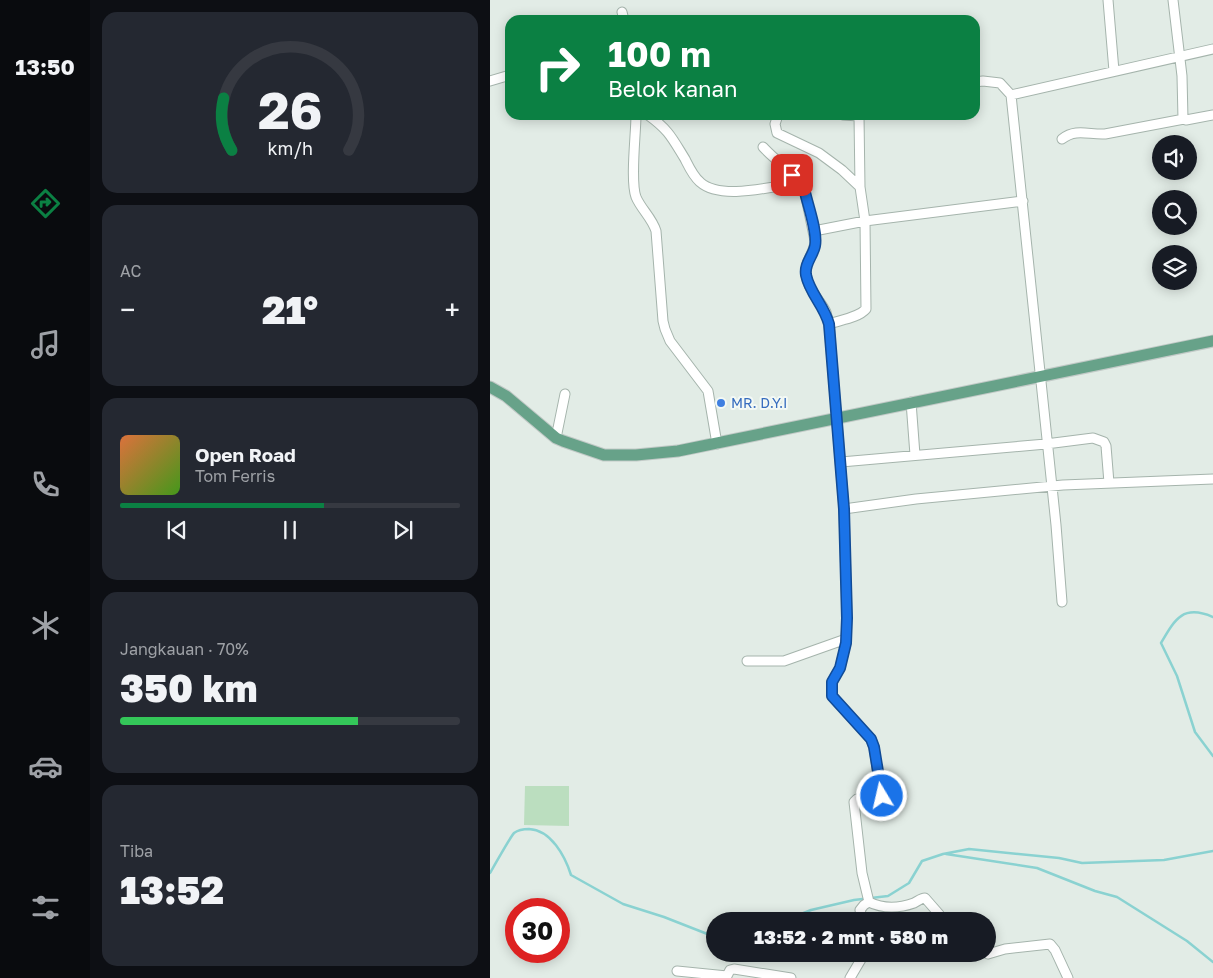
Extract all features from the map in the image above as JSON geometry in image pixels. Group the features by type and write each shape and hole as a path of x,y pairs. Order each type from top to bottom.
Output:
{"main road":[{"path":"490,387 506,396 556,438 604,455 636,455 678,451 717,444 911,402 1213,341"}],"street":[{"path":"1108,0 1114,71"},
{"path":"1173,0 1182,76 1184,119"},
{"path":"1011,94 1213,49"},
{"path":"490,81 505,76"},
{"path":"980,81 1000,82 1011,94 1046,444 1052,487 1062,602"},
{"path":"1062,139 1069,133 1105,134 1213,115"},
{"path":"636,120 633,185 638,201 653,223 656,231 663,321 670,341 708,391 717,444"},
{"path":"655,120 668,130 695,177 706,186 719,190 752,191 796,183 804,188 814,232 815,246 806,270 806,277 813,294 826,311 829,324 844,509 846,639 840,668 832,682 832,696 871,739 882,796 857,799 854,802 864,887 869,901 877,906 891,908 925,898 937,912"},
{"path":"776,120 775,124 777,133 819,153 842,170 860,187"},
{"path":"829,324 864,312 866,309 865,221 860,187 861,120"},
{"path":"763,146 778,164 790,173 796,183"},
{"path":"814,232 865,221 1023,201"},
{"path":"556,438 565,394"},
{"path":"911,402 915,455"},
{"path":"841,462 1046,444 1093,438 1104,442 1106,446 1110,483"},
{"path":"844,509 916,499 1052,487 1213,479"},
{"path":"747,661 784,661 846,639"},
{"path":"860,912 861,908 869,901"},
{"path":"996,952 1050,944 1055,950 1068,978"},
{"path":"850,978 860,962"},
{"path":"858,978 862,962"},
{"path":"677,971 727,977 730,970 734,969 791,978"}],"green space":[{"path":"525,786 569,786 569,826 524,825"}],"waterway":[{"path":"1213,617 1203,613 1187,613 1176,621 1161,643 1177,676 1195,732 1213,756"},
{"path":"490,873 514,833 525,829 537,830 556,845 571,875 623,904 706,933"},
{"path":"806,912 854,900 888,896 909,883 922,861 943,854 969,849 1059,858 1082,863 1164,860 1213,851"},
{"path":"946,854 1037,868 1095,891 1117,897 1187,941 1213,962"}],"place":[{"name":"MR. D.Y.I","path":"721,403"}],"route":[{"path":"792,175 796,183 804,188 814,232 815,246 808,260 806,277 813,294 826,311 829,324 841,460 847,618 846,643 840,668 832,682 832,696 871,739 882,796"}]}
